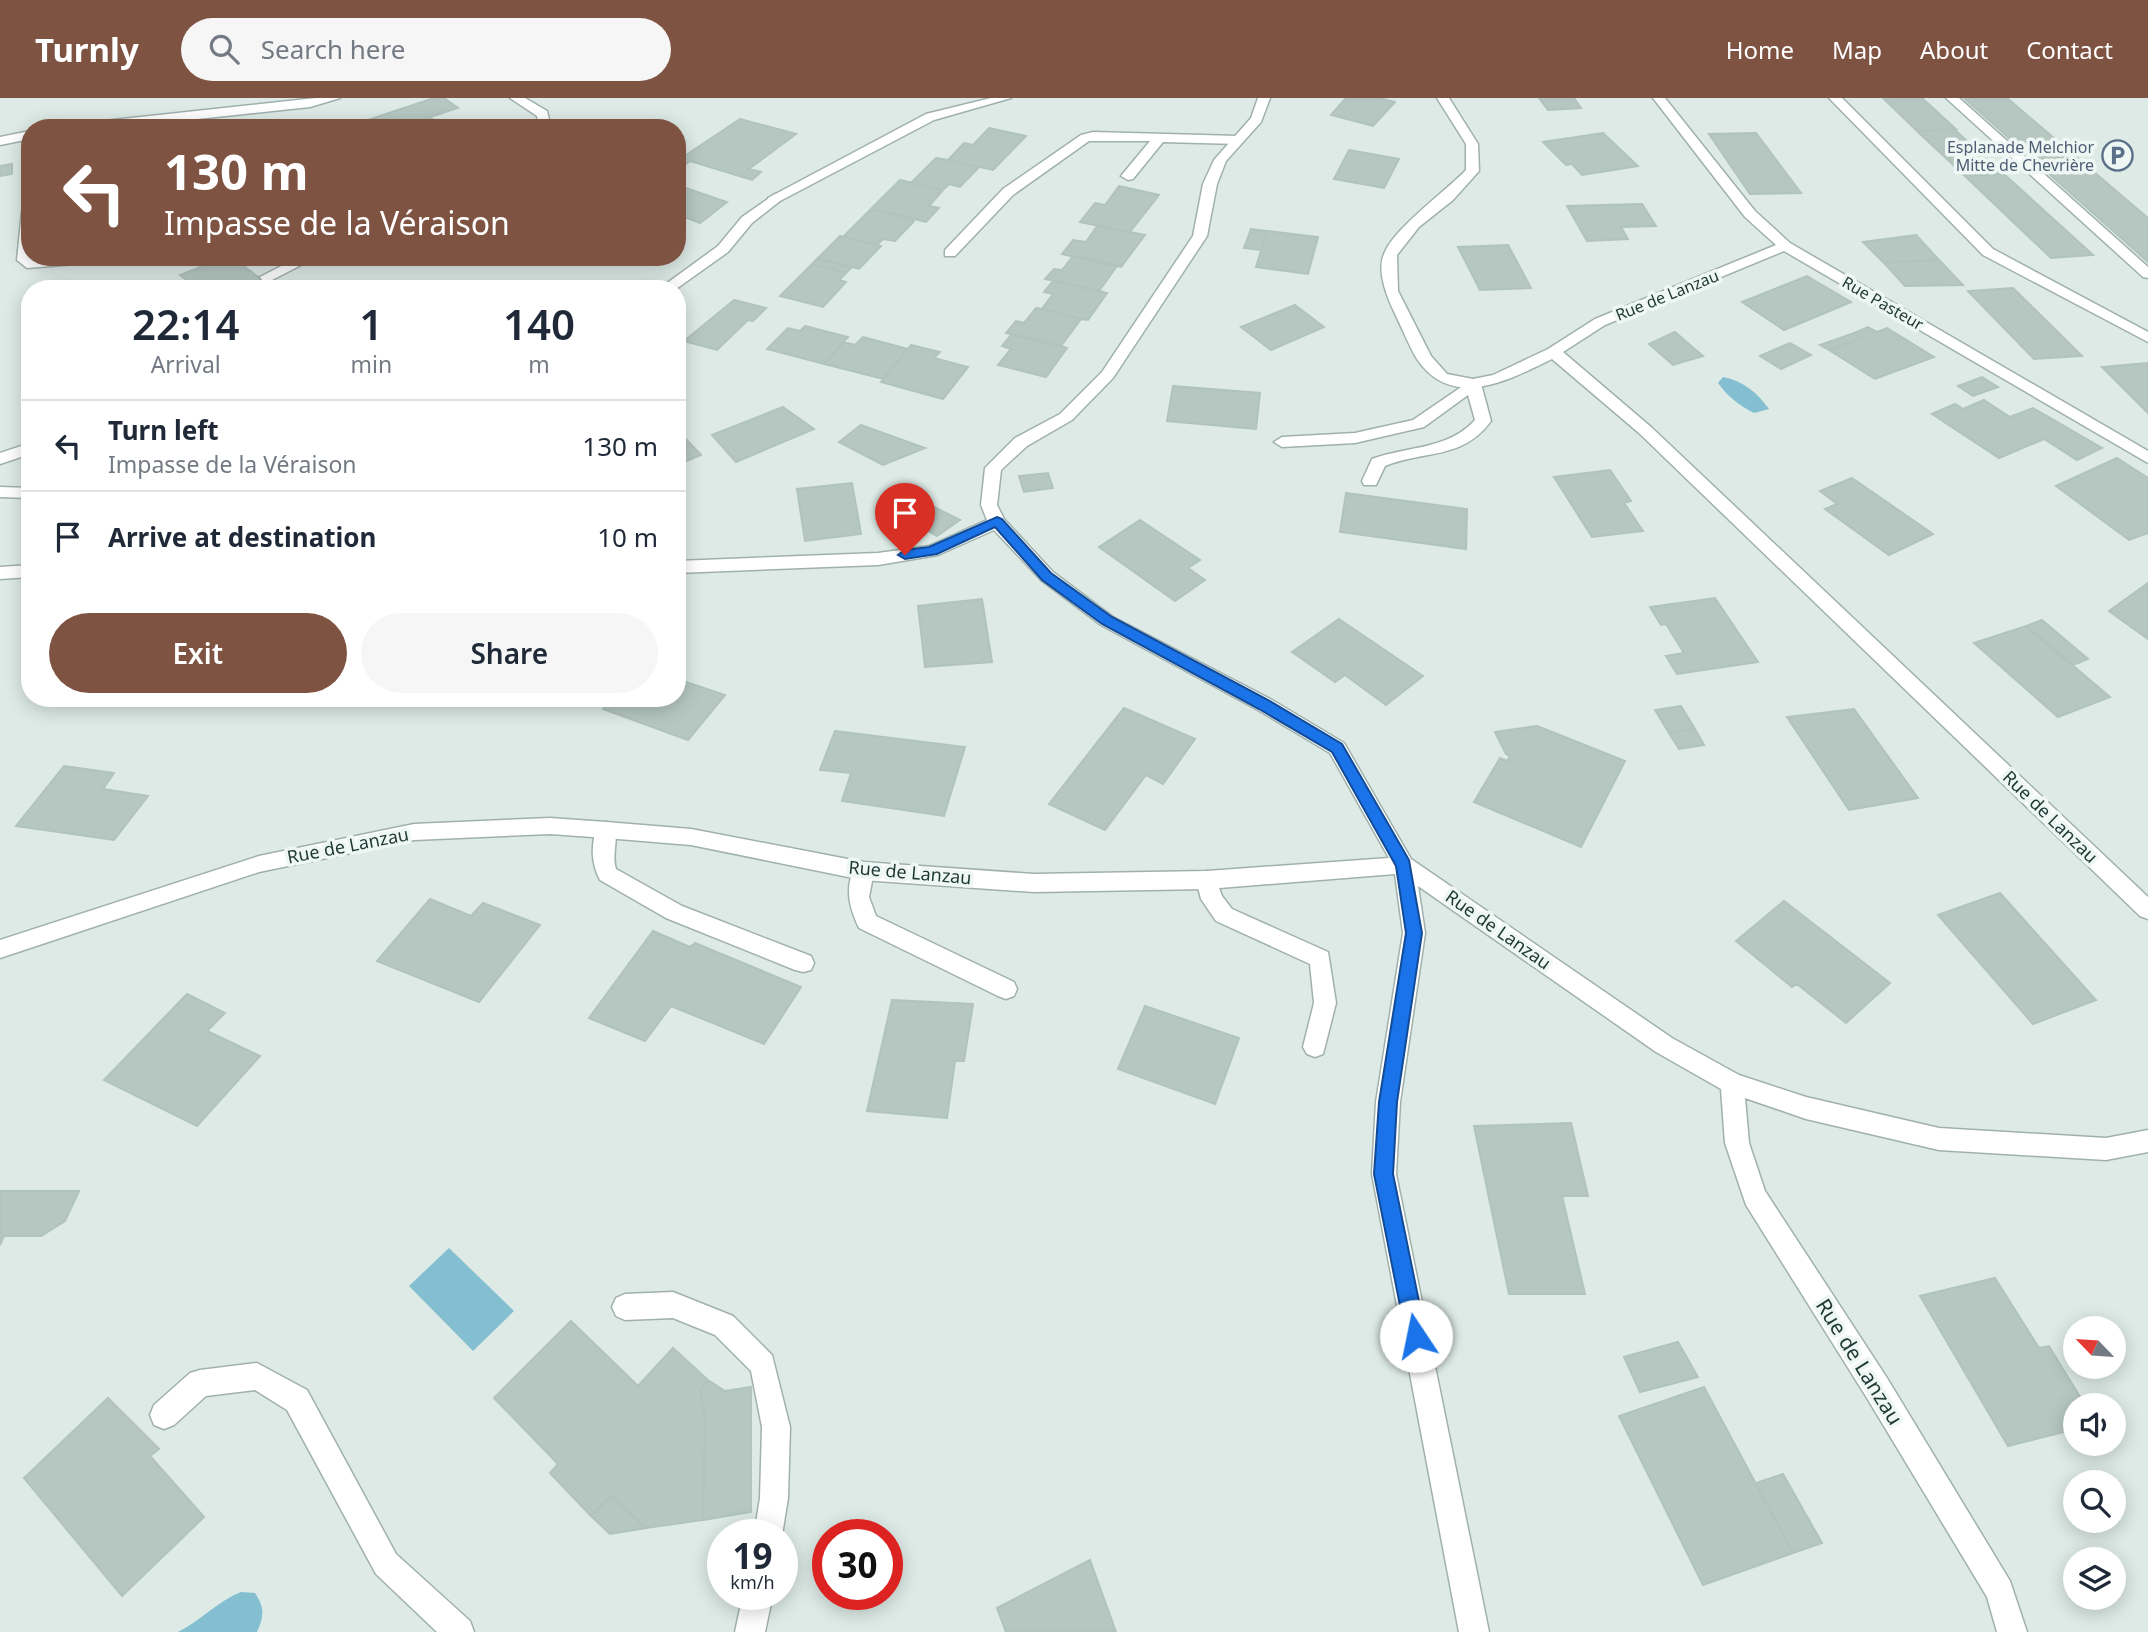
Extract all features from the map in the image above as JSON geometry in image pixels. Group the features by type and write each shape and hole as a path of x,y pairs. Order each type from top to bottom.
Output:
{"street":[{"path":"160,119 334,98"},
{"path":"516,98 543,114 544,119"},
{"path":"679,280 723,248 747,220 775,198 930,117 1005,98"},
{"path":"1264,98 1257,119 1220,160 1210,184 1200,236 1108,375 1066,417 1021,442 993,468 989,505 997,522 1047,576 1107,621 1265,705 1337,748 1404,865 1414,933 1388,1102 1384,1174 1474,1632"},
{"path":"1443,98 1472,144 1473,171 1448,197 1413,224 1390,255 1391,291 1424,358 1441,376 1473,384"},
{"name":"Rue Pasteur","path":"1659,98 1750,214 1785,246 2148,458"},
{"path":"1835,98 1988,252 2148,338"},
{"path":"1952,98 2148,274"},
{"path":"0,141 21,137"},
{"path":"950,253 1008,192 1086,138 1238,140"},
{"path":"1128,176 1159,138"},
{"name":"Rue de Lanzau","path":"1473,384 1498,379 1553,352 1600,322 1785,246"},
{"path":"267,276 291,266"},
{"name":"Rue de Lanzau","path":"1553,352 1645,430 2148,910"},
{"path":"1282,442 1325,442 1409,427 1418,424 1473,384"},
{"path":"1370,481 1378,463 1393,455 1446,448 1472,436 1483,421 1473,384"},
{"path":"0,459 21,451"},
{"path":"0,492 21,493"},
{"path":"686,567 878,559 932,551 997,522"},
{"path":"0,573 21,572"},
{"name":"Rue de Lanzau","path":"0,949 259,864 414,832 550,825 691,837 863,871 1034,883 1207,880 1404,865 1664,1045 1732,1083 1806,1108 1939,1139 2106,1149 2148,1141"},
{"path":"606,830 601,858 607,874 674,912 803,963"},
{"path":"863,871 858,897 867,922 1006,989"},
{"path":"1207,880 1212,899 1224,915 1320,958 1325,1003 1315,1047"},
{"name":"Rue de Lanzau","path":"1732,1083 1737,1143 1755,1197 1877,1388 2000,1591 2012,1632"},
{"path":"625,1307 673,1305 723,1325 763,1364 776,1427 774,1498 771,1519"},
{"path":"164,1415 200,1382 257,1376 297,1400 386,1564 458,1632"},
{"path":"750,1632 755,1610"}],"water":[{"path":"1723,377 1749,388 1769,409 1754,413 1739,404 1718,383"},
{"path":"449,1248 514,1311 473,1351 409,1286"},
{"path":"241,1592 255,1593 261,1603 262,1617 257,1632 178,1632 225,1601"}],"building":[{"path":"434,98 444,98 458,108 430,117 432,119 371,119"},
{"path":"1346,98 1380,98 1395,102 1373,126 1331,115"},
{"path":"1539,98 1574,98 1581,108 1548,110"},
{"path":"1883,98 1922,98 1956,129 1917,131"},
{"path":"1964,98 2007,98 2148,218 2148,262"},
{"path":"740,119 796,134 749,169 761,172 752,180 690,161 686,164 686,155"},
{"path":"989,128 1026,136 993,170 948,160 964,143 973,145"},
{"path":"1954,129 2002,174 1965,176 1917,131"},
{"path":"1603,133 1638,166 1582,175 1572,164 1566,165 1543,142"},
{"path":"1756,133 1801,193 1750,194 1709,134"},
{"path":"1349,150 1399,159 1384,188 1334,179"},
{"path":"936,158 979,167 960,187 949,184 943,190 911,183"},
{"path":"12,164 12,174 0,176 0,166"},
{"path":"2004,174 2093,255 2051,258 1965,176"},
{"path":"900,180 943,190 929,206 939,208 926,222 871,209"},
{"path":"1119,186 1159,195 1130,232 1080,222 1095,203 1105,205"},
{"path":"686,188 727,202 700,223 686,218"},
{"path":"1642,204 1656,226 1621,227 1628,239 1587,241 1567,206"},
{"path":"871,209 916,219 895,241 883,239 877,245 843,237"},
{"path":"1097,226 1145,235 1121,267 1062,254 1073,240 1086,242"},
{"path":"1251,229 1267,231 1261,250 1244,248"},
{"path":"1267,231 1318,237 1308,274 1256,267"},
{"path":"1916,235 1939,260 1884,263 1863,242"},
{"path":"840,236 881,246 859,269 818,258"},
{"path":"1508,245 1531,288 1480,290 1458,247"},
{"path":"1073,256 1117,266 1099,291 1045,279 1054,269 1062,270"},
{"path":"818,258 851,268 846,273 812,264"},
{"path":"1939,260 1963,285 1905,286 1884,263"},
{"path":"812,264 846,273 839,280 846,282 823,307 780,296"},
{"path":"203,266 244,266 261,279 186,280 180,275"},
{"path":"1807,276 1851,302 1784,330 1742,302"},
{"path":"1053,281 1107,293 1088,320 1081,319 1042,309 1053,294 1044,292"},
{"path":"2013,288 2082,356 2034,359 1968,291"},
{"path":"734,300 766,308 753,321 748,320 717,350 686,339"},
{"path":"1295,305 1324,327 1271,350 1241,327"},
{"path":"1036,308 1081,319 1061,346 1006,333 1016,321 1024,323"},
{"path":"805,326 848,337 824,364 767,349 788,328 800,331"},
{"path":"1868,327 1877,332 1887,328 1934,357 1875,379 1829,350 1861,338 1854,333"},
{"path":"1675,332 1703,356 1673,365 1649,344"},
{"path":"1854,333 1861,338 1829,350 1820,345"},
{"path":"1011,335 1067,348 1046,377 998,365 1011,349 1002,346"},
{"path":"863,337 908,349 883,379 824,364 844,342 855,345"},
{"path":"1790,343 1811,355 1781,369 1760,356"},
{"path":"911,345 940,352 934,358 968,367 943,399 881,382"},
{"path":"2148,363 2148,413 2102,367"},
{"path":"1982,377 1998,387 1973,396 1958,386"},
{"path":"1173,386 1260,393 1256,429 1167,421"},
{"path":"1984,400 2010,417 2033,408 2102,448 2077,460 2044,439 1999,458 1932,414 1955,404 1963,409"},
{"path":"783,407 814,429 736,462 712,435"},
{"path":"861,425 925,448 883,465 839,442"},
{"path":"686,439 701,455 686,461"},
{"path":"2117,458 2148,478 2148,533 2129,540 2056,486"},
{"path":"1610,470 1631,501 1624,503 1643,531 1592,537 1554,477"},
{"path":"1048,473 1053,488 1024,492 1019,476"},
{"path":"1852,478 1933,534 1889,555 1825,509 1837,504 1820,491"},
{"path":"852,483 861,534 805,541 797,489"},
{"path":"1346,493 1467,509 1466,549 1340,532"},
{"path":"928,504 960,520 937,536 910,520"},
{"path":"1140,520 1200,560 1188,568 1205,580 1175,601 1099,547"},
{"path":"2148,583 2148,639 2109,611"},
{"path":"1715,598 1758,662 1677,674 1666,656 1684,653 1666,624 1661,625 1650,607"},
{"path":"982,599 992,662 925,667 918,606"},
{"path":"1339,619 1423,676 1386,705 1345,675 1335,682 1292,652"},
{"path":"2042,620 2088,659 2073,665 2026,626"},
{"path":"2026,626 2110,697 2058,717 1974,643"},
{"path":"686,682 725,695 688,740 603,709 686,707"},
{"path":"1681,706 1695,729 1669,733 1655,710"},
{"path":"1124,708 1195,739 1163,784 1146,775 1105,830 1049,804"},
{"path":"1854,709 1918,798 1849,810 1787,717"},
{"path":"1537,726 1625,761 1581,847 1474,802 1500,758 1507,761 1510,756 1506,754 1495,732"},
{"path":"1695,729 1704,745 1679,749 1669,733"},
{"path":"835,731 965,747 944,816 842,801 851,773 820,770"},
{"path":"64,766 114,773 103,789 148,796 114,840 16,826"},
{"path":"2000,893 2096,1000 2033,1024 1938,915"},
{"path":"430,899 471,916 483,903 540,925 479,1002 377,961"},
{"path":"1784,901 1890,983 1846,1023 1797,984 1792,987 1736,941"},
{"path":"653,931 690,947 695,943 801,987 764,1044 671,1006 645,1041 589,1018"},
{"path":"187,994 225,1013 207,1031 260,1056 197,1126 104,1080"},
{"path":"892,1000 973,1004 964,1061 955,1061 947,1118 867,1111"},
{"path":"1145,1006 1239,1038 1215,1104 1118,1069"},
{"path":"1571,1123 1588,1196 1562,1196 1585,1294 1509,1294 1474,1126"},
{"path":"0,1191 79,1191 65,1221 41,1236 4,1236 0,1245"},
{"path":"1995,1278 2039,1348 2049,1346 2063,1369 2063,1379 2069,1379 2078,1393 2063,1393 2063,1432 2008,1446 1920,1296"},
{"path":"571,1321 638,1386 673,1348 708,1380 700,1390 705,1419 703,1520 646,1528 611,1496 591,1516 550,1473 558,1464 494,1398"},
{"path":"1678,1342 1698,1377 1640,1392 1624,1357"},
{"path":"708,1380 725,1391 751,1387 751,1512 703,1520 705,1419 700,1390"},
{"path":"1704,1387 1793,1553 1703,1585 1619,1416"},
{"path":"108,1398 159,1449 150,1456 204,1517 122,1596 24,1478"},
{"path":"1783,1474 1822,1543 1793,1553 1756,1483"},
{"path":"611,1496 646,1528 610,1534 591,1516"},
{"path":"1090,1560 1116,1632 1006,1632 997,1608"}],"place":[{"name":"Esplanade Melchior Mitte de Chevrière","path":"2117,156"}],"route":[{"path":"905,555 932,551 997,522 1047,576 1107,621 1265,705 1337,748 1404,865 1414,933 1388,1102 1384,1174 1416,1336"}]}
